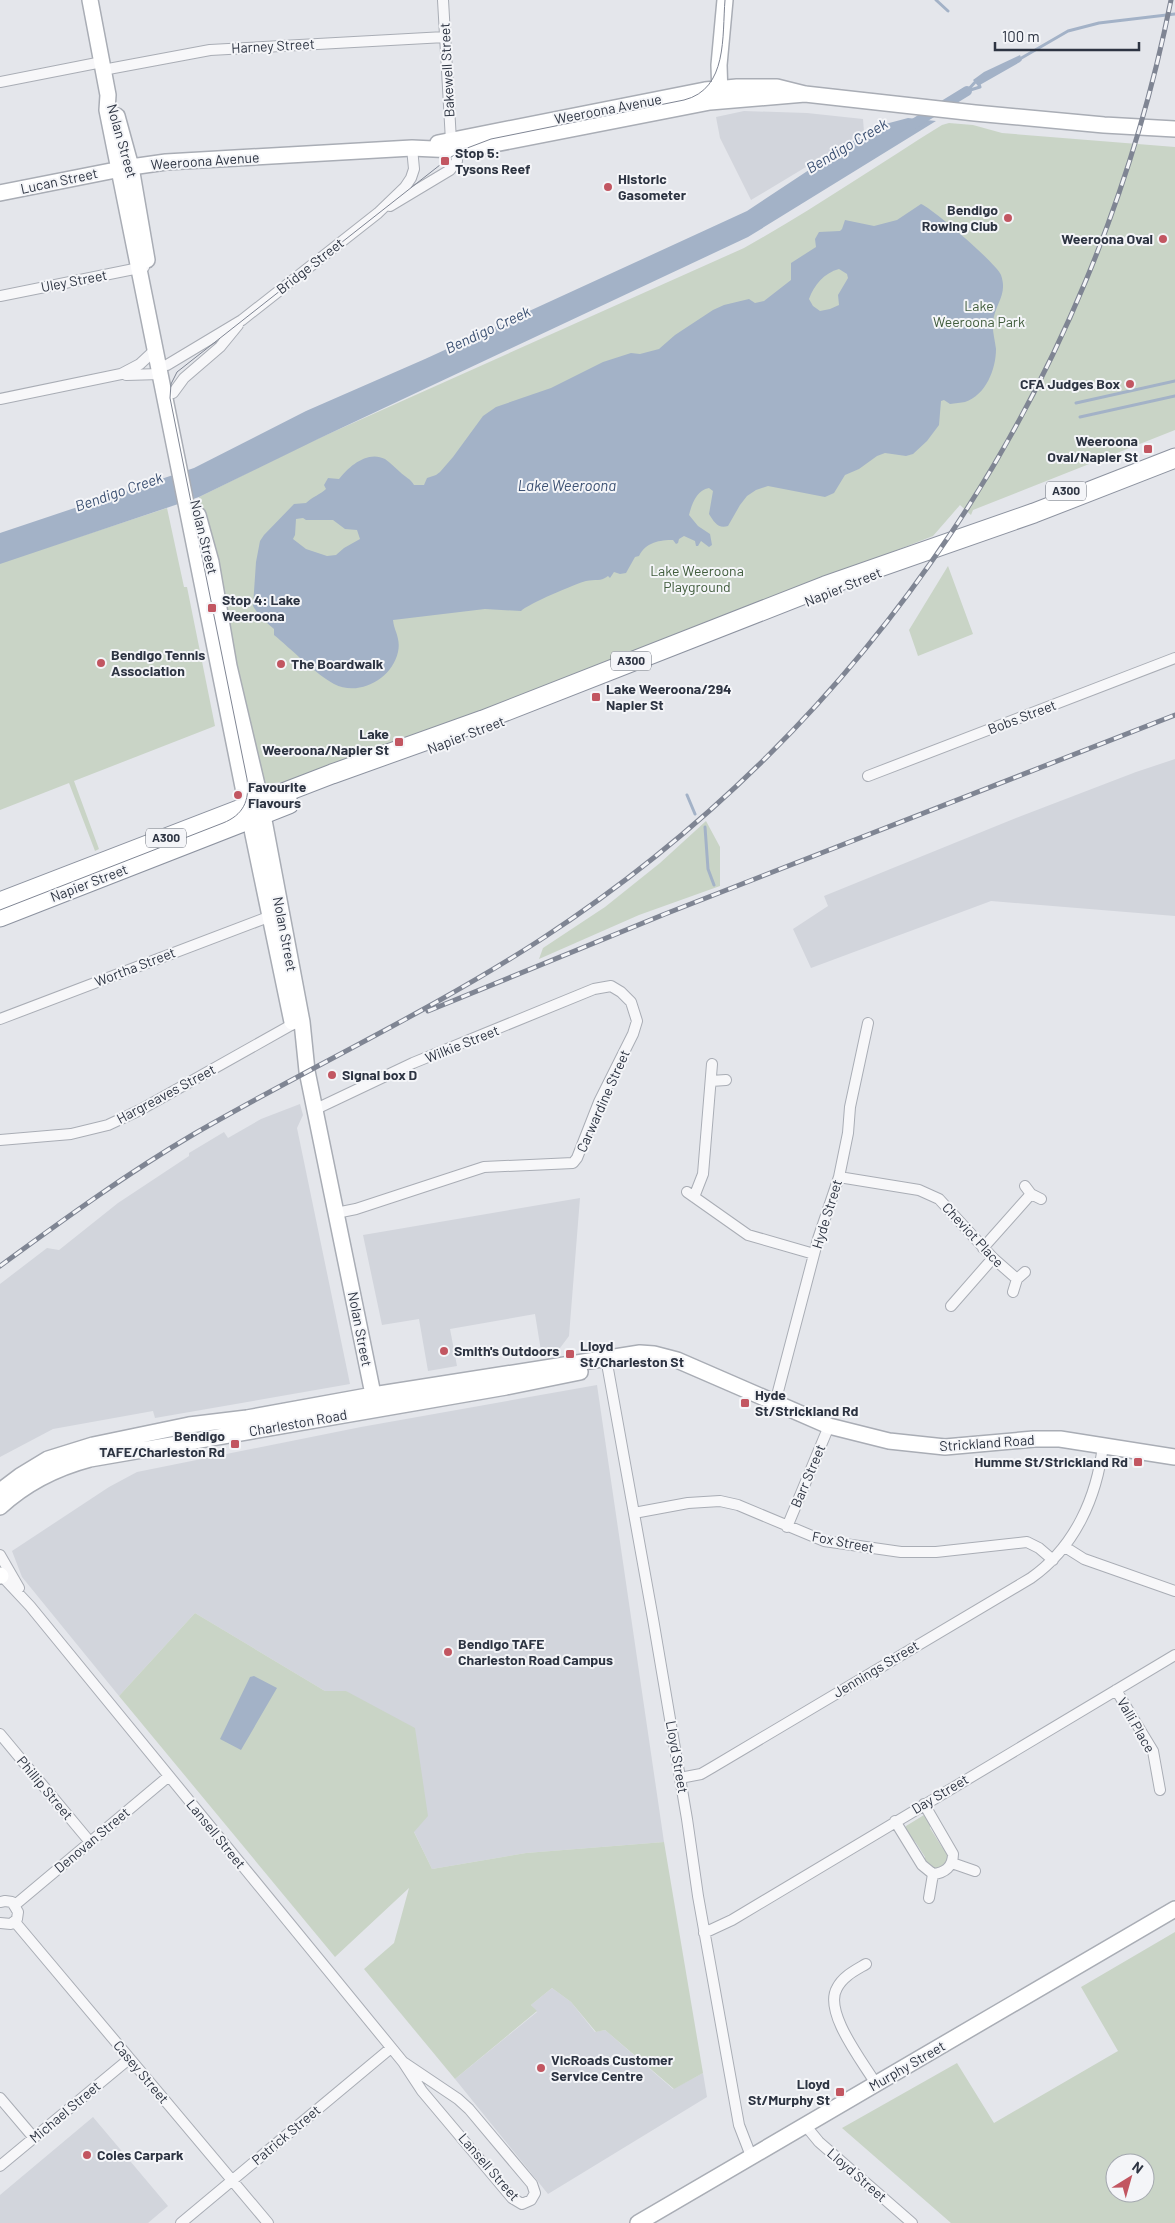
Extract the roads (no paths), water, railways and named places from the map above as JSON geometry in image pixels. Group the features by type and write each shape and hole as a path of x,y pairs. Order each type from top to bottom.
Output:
{"highway":[{"name":"Napier Street","path":"1064,497 1175,449"},
{"name":"Napier Street","path":"0,902 255,811 537,703 960,538 1032,504 1064,497 1175,458"},
{"name":"Napier Street","path":"0,917 255,811"}],"street":[{"name":"Nolan Street","path":"90,0 108,95 115,106 124,168 162,369 255,811 374,1402"},
{"name":"Bakewell Street","path":"442,0 453,145"},
{"path":"720,94 725,0"},
{"name":"Harney Street","path":"0,82 210,50 445,36"},
{"name":"Weeroona Avenue","path":"124,168 191,160 453,145 486,146 720,94 805,94 975,113 1104,125 1175,129"},
{"name":"Weeroona Avenue","path":"1054,119 1105,116 1175,119"},
{"name":"Bridge Street","path":"162,369 242,320 378,213 450,170 457,161 453,145"},
{"name":"Bridge Street","path":"378,213 411,178 414,170 412,148"},
{"name":"Lucan Street","path":"0,193 124,168"},
{"name":"Nolan Street","path":"144,267 155,350 173,393 184,467"},
{"name":"Uley Street","path":"0,296 144,267"},
{"name":"Bridge Street","path":"173,393 186,376 220,347 242,320"},
{"path":"112,376 140,364 155,350"},
{"path":"0,399 112,376 162,369"},
{"name":"Bobs Street","path":"868,776 1175,658"},
{"name":"Wortha Street","path":"0,1019 276,916"},
{"name":"Wilkie Street","path":"316,1109 422,1060 594,989 611,986"},
{"name":"Carwardine Street","path":"336,1213 356,1209 484,1167 568,1164 574,1162 599,1102 636,1027 636,1014 631,1002 622,992 611,986"},
{"name":"Hargreaves Street","path":"0,1140 71,1134 108,1125 140,1110 297,1023"},
{"name":"Hyde Street","path":"775,1403 814,1254 839,1177 848,1133 850,1107 868,1023"},
{"path":"712,1064 703,1174 690,1195 748,1235 814,1254"},
{"path":"711,1081 726,1080"},
{"name":"Cheviot Place","path":"839,1177 919,1190 933,1196 949,1208 993,1258 1021,1276 1013,1292"},
{"path":"983,1248 1028,1190 1041,1199"},
{"path":"951,1306 993,1258"},
{"name":"Strickland Road","path":"607,1362 649,1361 693,1368 829,1426 889,1441 960,1447 1048,1439 1103,1445 1175,1457"},
{"name":"Charleston Road","path":"0,1507 35,1481 79,1462 292,1417 607,1362"},
{"name":"Lloyd Street","path":"607,1362 680,1778 704,1933 739,2125 751,2156"},
{"name":"Charleston Road","path":"0,1491 38,1464 86,1447 189,1425 292,1417"},
{"name":"Barr Street","path":"787,1526 829,1426"},
{"name":"Jennings Street","path":"680,1778 701,1774 714,1767 1031,1578 1053,1560 1078,1528 1087,1507 1098,1471 1103,1445"},
{"name":"Fox Street","path":"634,1513 688,1503 720,1501 738,1505 824,1541 901,1552 943,1551 1027,1542 1039,1548 1053,1560"},
{"path":"1065,1547 1084,1560 1175,1590"},
{"name":"Lansell Street","path":"0,1555 30,1606"},
{"name":"Lansell Street","path":"0,1575 30,1606 403,2062 422,2091 512,2198 522,2204 532,2200 535,2193 532,2184 469,2110 458,2099 403,2062"},
{"name":"Day Street","path":"704,1933 732,1920 1175,1655"},
{"name":"Valli Place","path":"1116,1690 1152,1751 1160,1790"},
{"name":"Phillip Street","path":"0,1734 90,1842"},
{"name":"Denovan Street","path":"15,1905 169,1776"},
{"path":"924,1804 952,1852 952,1863 946,1870 933,1874"},
{"path":"896,1821 922,1865 933,1874"},
{"path":"952,1863 975,1871"},
{"path":"930,1898 933,1874"},
{"path":"0,1902 9,1901 15,1905 18,1915 15,1922 7,1925 0,1923"},
{"name":"Murphy Street","path":"638,2223 1175,1909"},
{"name":"Casey Street","path":"15,1922 268,2223"},
{"path":"866,1964 840,1982 834,1993 833,2004 841,2024 876,2084"},
{"name":"Patrick Street","path":"182,2223 391,2048"},
{"name":"Michael Street","path":"0,2166 129,2059"},
{"path":"0,2098 34,2138"},
{"name":"Lloyd Street","path":"805,2125 819,2142 912,2223"}],"water":[{"path":"1020,55 1022,60 1020,62 978,86 973,80 984,72"},
{"path":"908,118 936,121 748,237 199,497 0,564 0,533 194,468 306,411 425,359 747,211 874,127"},
{"name":"Lake Weeroona","path":"921,204 938,215 964,237 997,269 1003,282 1002,294 993,322 996,357 992,373 979,394 972,399 950,404 944,400 941,401 939,425 927,441 913,454 906,456 885,453 877,456 859,469 845,475 834,493 825,497 768,486 756,490 747,496 728,526 725,527 717,524 709,514 713,491 709,488 705,489 698,494 689,515 698,526 710,534 712,545 709,547 701,541 696,546 695,541 684,536 676,544 673,540 654,543 645,548 639,556 635,557 626,573 614,572 610,578 608,576 600,580 589,580 580,583 542,599 521,611 485,609 393,620 399,643 395,662 382,677 364,687 344,687 327,680 274,635 274,629 260,617 253,606 256,562 260,541 294,504 306,503 326,489 324,485 328,478 339,479 353,465 372,456 385,459 414,485 424,485 427,478 440,472 453,457 483,416 496,407 551,388 603,362 631,353 640,354 659,349 675,335 724,305 749,299 755,303 764,301 791,280 791,263 816,247 815,239 819,232 840,231 845,220 874,226 897,220","holes":["839,269 847,274 848,278 838,295 839,305 820,311 813,306 809,299 811,294 824,277","303,518 306,520 333,520 345,529 357,530 360,539 336,555 327,556 306,549 293,539 296,519"]},
{"path":"254,1676 277,1688 241,1750 220,1739 250,1677"}],"waterway":[{"path":"936,0 948,11"},
{"name":"Bendigo Creek","path":"1018,60 1068,31 1099,23 1175,14"},
{"name":"Bendigo Creek","path":"967,91 977,80"},
{"name":"Bendigo Creek","path":"967,91 980,87 979,84"},
{"name":"Bendigo Creek","path":"910,126 967,91"},
{"path":"1076,403 1175,381"},
{"path":"1080,417 1175,396"},
{"path":"687,795 695,814"},
{"path":"705,827 708,869 714,885"}],"tram line":[{"path":"0,910 230,820 236,816 246,800 247,779 170,398 171,384 177,372 445,161 462,150 491,139 684,100 698,94 709,85 716,73 722,45 725,0"}],"railway":[{"path":"0,1266 119,1181 169,1149 237,1110 412,1016 540,940 659,854 767,757 864,650 950,534 1025,410 1086,279 1135,142 1171,0"},
{"path":"428,1011 665,914 1175,715"}],"place":[{"name":"Stop 5: Tysons Reef","path":"445,161"},
{"name":"Historic Gasometer","path":"608,187"},
{"name":"Bendigo Rowing Club","path":"1008,218"},
{"name":"Weeroona Oval","path":"1163,239"},
{"name":"CFA Judges Box","path":"1130,384"},
{"name":"Weeroona Oval/Napier St","path":"1148,449"},
{"name":"Stop 4: Lake Weeroona","path":"212,608"},
{"name":"Bendigo Tennis Association","path":"101,663"},
{"name":"The Boardwalk","path":"281,664"},
{"name":"Lake Weeroona/294 Napier St","path":"596,697"},
{"name":"Lake Weeroona/Napier St","path":"399,742"},
{"name":"Favourite Flavours","path":"238,795"},
{"name":"Signal box D","path":"332,1075"},
{"name":"Smith's Outdoors","path":"444,1351"},
{"name":"Lloyd St/Charleston St","path":"570,1354"},
{"name":"Hyde St/Strickland Rd","path":"745,1403"},
{"name":"Bendigo TAFE/Charleston Rd","path":"235,1444"},
{"name":"Humme St/Strickland Rd","path":"1138,1462"},
{"name":"Bendigo TAFE Charleston Road Campus","path":"448,1652"},
{"name":"VicRoads Customer Service Centre","path":"541,2068"},
{"name":"Lloyd St/Murphy St","path":"840,2092"},
{"name":"Coles Carpark","path":"87,2155"}],"park label":[{"name":"Lake Weeroona Park","path":"979,314"},
{"name":"Lake Weeroona Playground","path":"697,580"}]}
